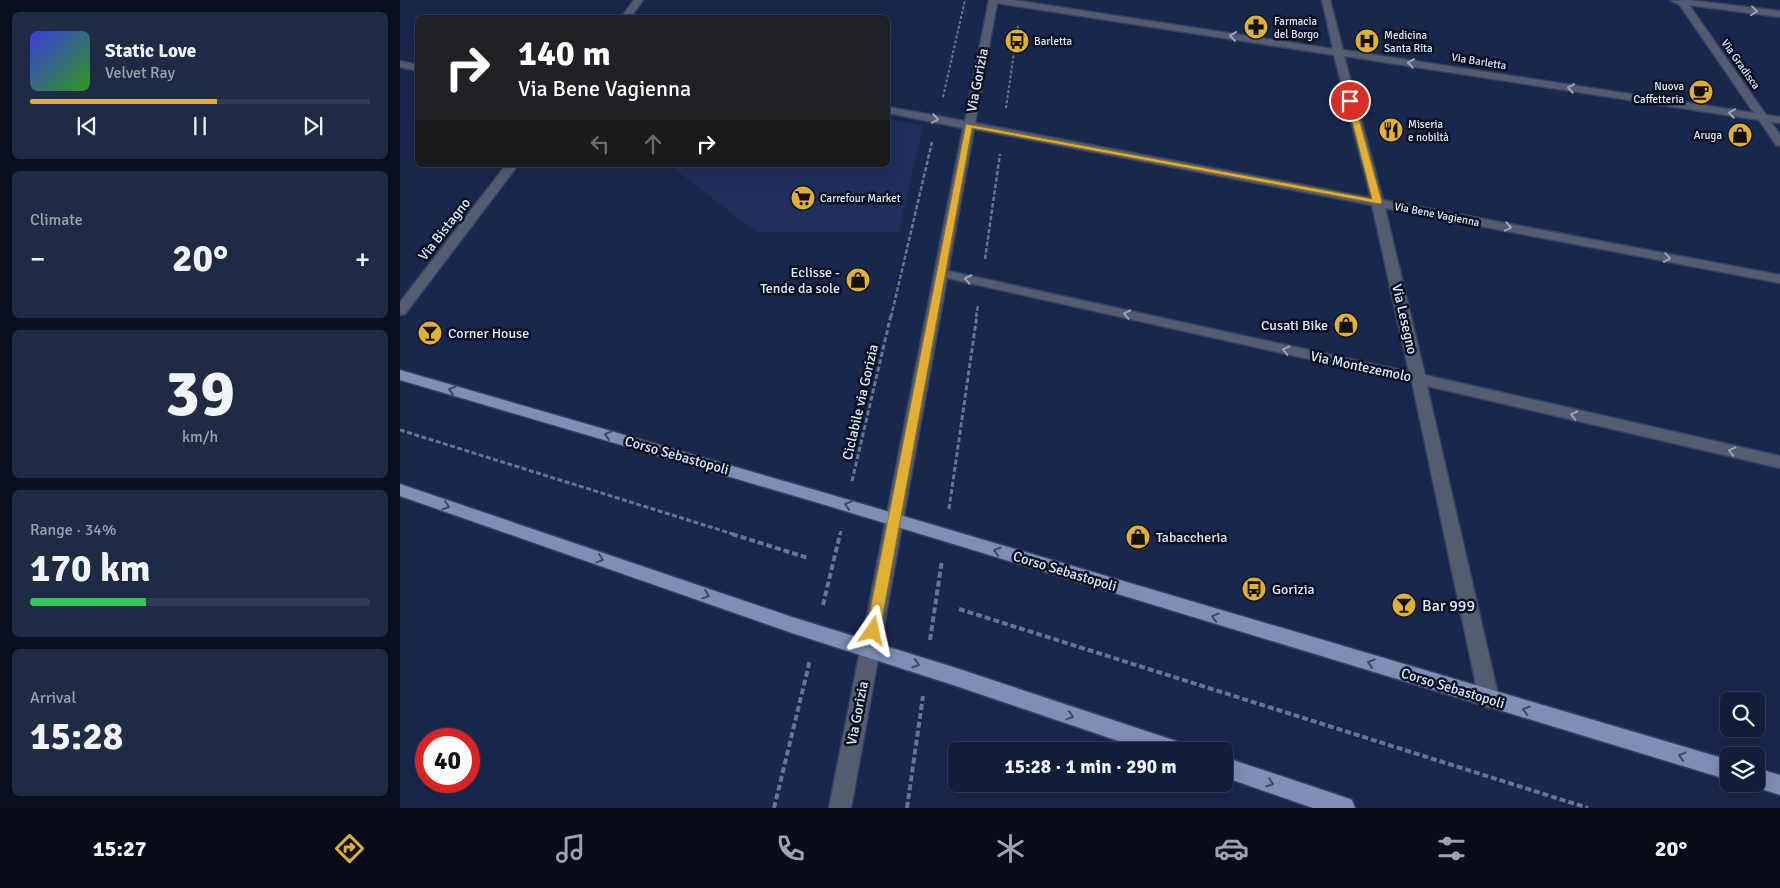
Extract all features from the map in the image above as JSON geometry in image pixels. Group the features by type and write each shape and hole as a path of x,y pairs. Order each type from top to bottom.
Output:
{"main road":[{"name":"Corso Sebastopoli","path":"400,375 847,505 1720,767"},
{"path":"400,490 816,633 1149,742"},
{"path":"1233,771 1344,808"},
{"path":"1765,781 1780,785"}],"street":[{"path":"627,15 639,0"},
{"name":"Via Barletta","path":"994,0 1780,120"},
{"name":"Via Gorizia","path":"840,808 994,0"},
{"name":"Via Lesegno","path":"1326,0 1419,379 1489,699"},
{"path":"1678,0 1780,14"},
{"name":"Via Gradisca","path":"1678,0 1780,142"},
{"path":"400,64 415,67"},
{"name":"Via Bene Vagienna","path":"890,110 1780,279"},
{"name":"Via Bistagno","path":"400,311 510,167"},
{"name":"Via Montezemolo","path":"941,273 1419,379 1780,462"}],"path":[{"name":"Ciclabile via Gorizia","path":"774,808 965,0"},
{"path":"908,808 926,668 1021,4"},
{"path":"400,430 808,558"},
{"path":"960,609 1588,808"}],"shaded area":[{"name":"Carrefour Market","path":"890,119 923,126 899,232 756,232 672,167 890,167"}],"place":[{"name":"Farmacia del Borgo","path":"1256,27"},
{"name":"Barletta","path":"1017,41"},
{"name":"Medicina Santa Rita","path":"1367,41"},
{"name":"Nuova Caffetteria","path":"1701,92"},
{"name":"Miseria e nobiltà","path":"1391,130"},
{"name":"Aruga","path":"1740,135"},
{"name":"Carrefour Market","path":"803,198"},
{"name":"Eclisse - Tende da sole","path":"858,280"},
{"name":"Cusati Bike","path":"1346,325"},
{"name":"Corner House","path":"430,333"},
{"name":"Tabaccheria","path":"1138,537"},
{"name":"Gorizia","path":"1254,589"},
{"name":"Bar 999","path":"1404,605"}],"route":[{"path":"873,631 969,125 1377,202 1350,101"}]}
